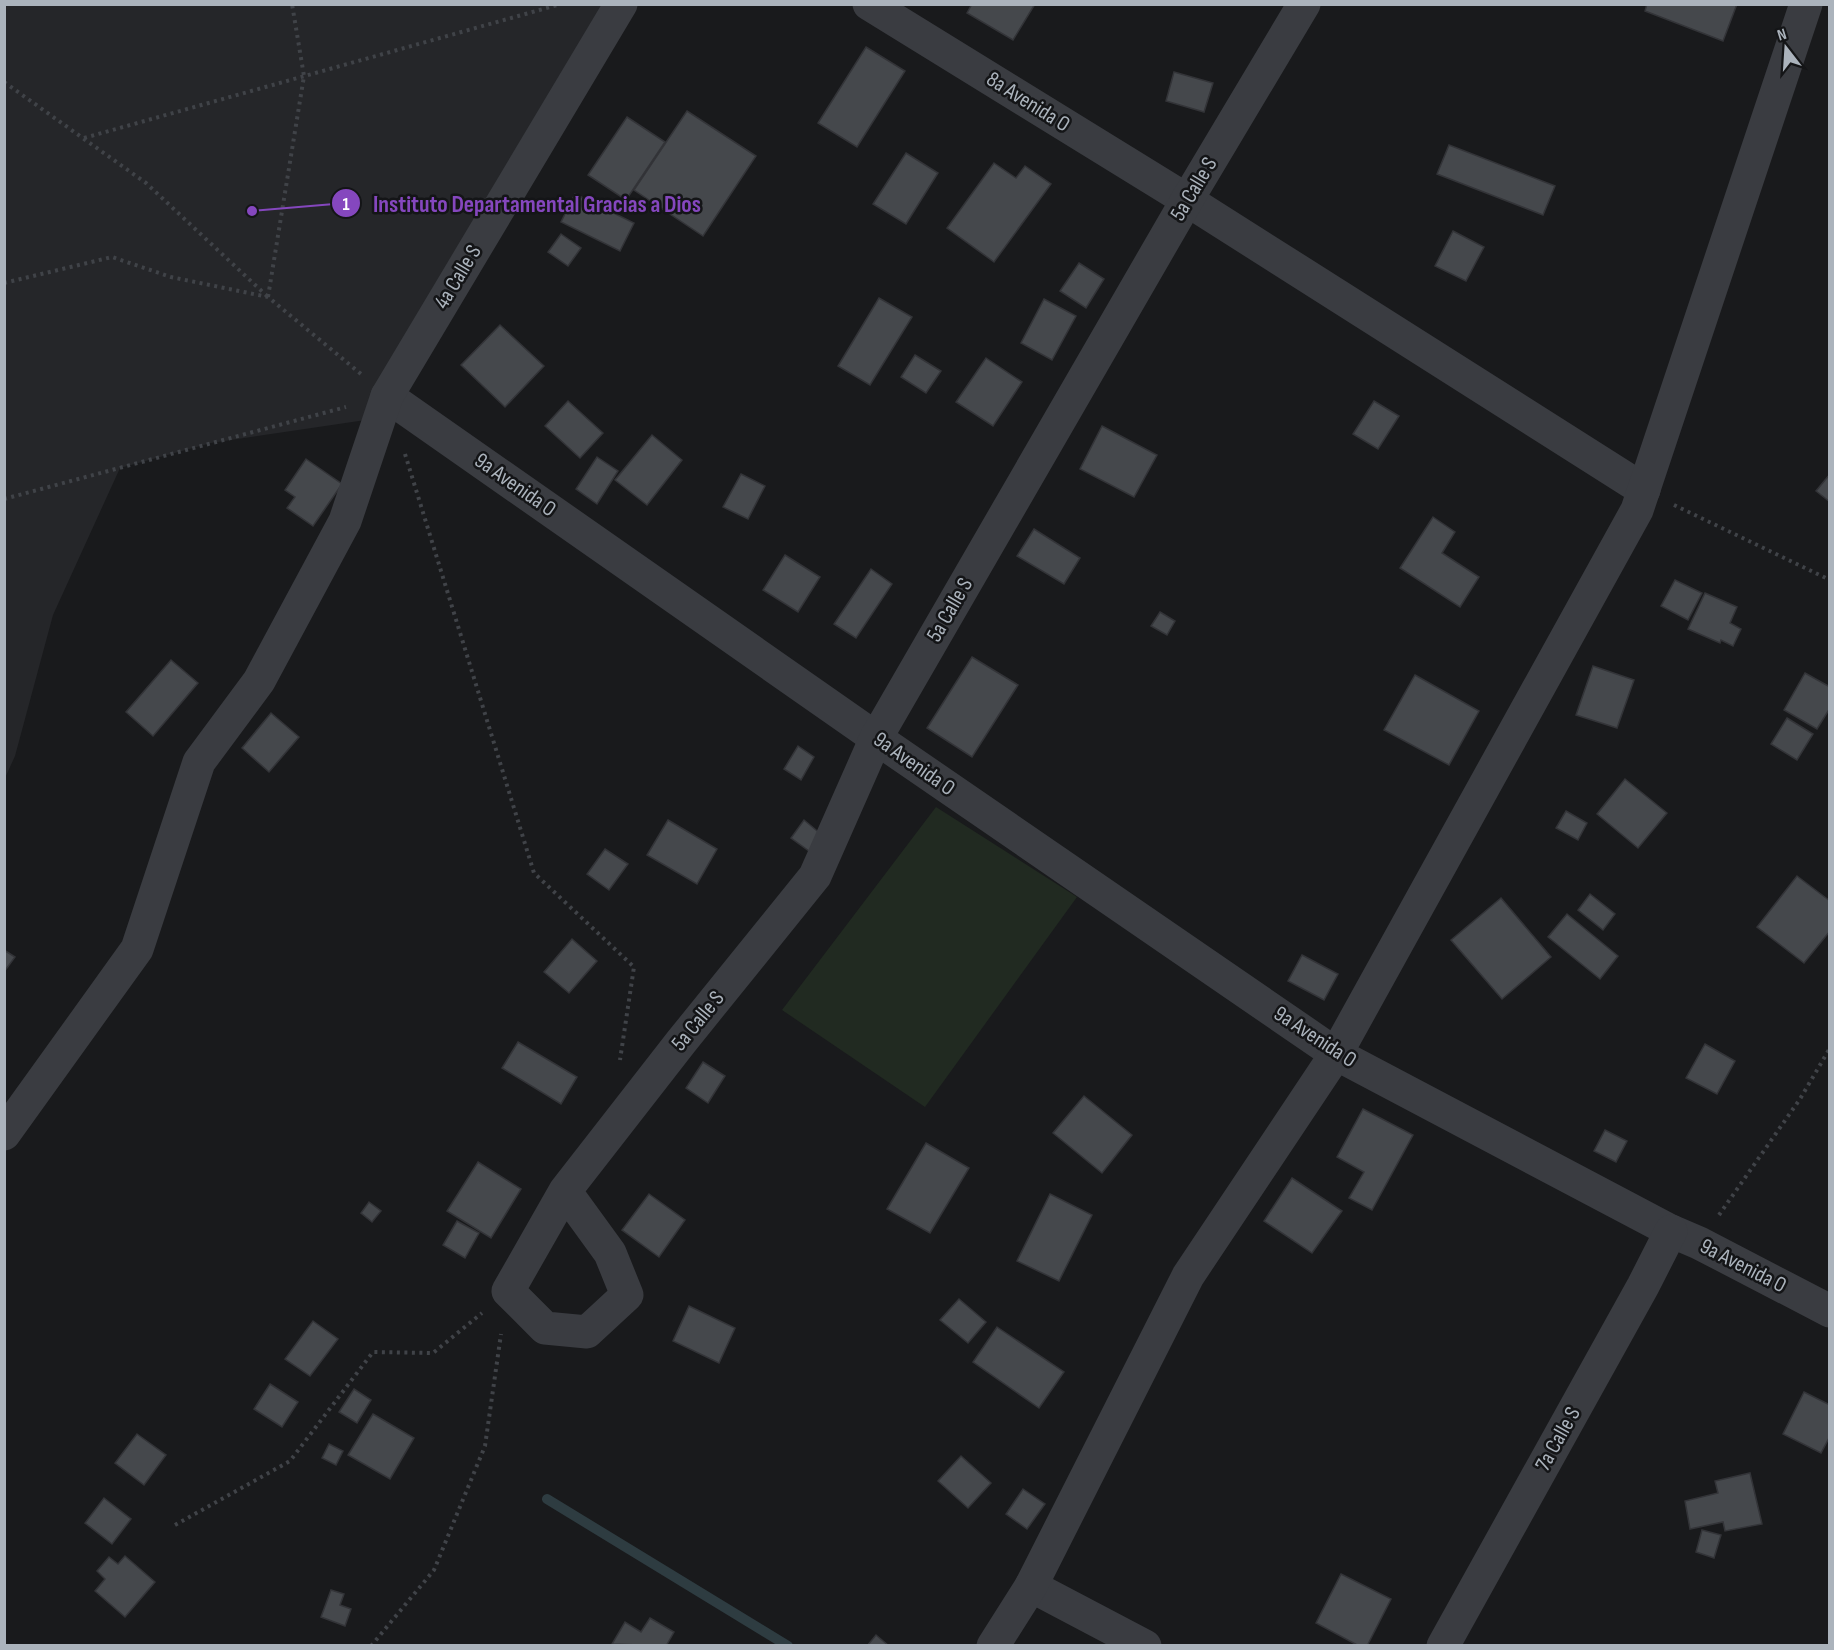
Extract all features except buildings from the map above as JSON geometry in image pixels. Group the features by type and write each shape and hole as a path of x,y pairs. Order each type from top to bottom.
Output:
{"street":[{"name":"4a Calle S","path":"4,1134 137,949 199,762 259,681 345,521 387,396 621,4"},
{"name":"8a Avenida O","path":"869,4 1187,200 1644,490"},
{"name":"5a Calle S","path":"507,1291 565,1191 814,876 876,738 1187,200 1304,4"},
{"path":"993,1646 1031,1586 1188,1276 1336,1054 1637,510 1806,4"},
{"name":"9a Avenida O","path":"387,396 876,738 1336,1054 1830,1311"},
{"path":"507,1291 545,1328 587,1332 627,1295 610,1253 565,1191"},
{"name":"7a Calle S","path":"1443,1646 1643,1286 1685,1237"},
{"path":"1031,1586 1144,1646"}],"path":[{"path":"268,297 304,76 292,4"},
{"path":"84,138 561,4"},
{"path":"4,82 146,183 268,297 387,396"},
{"path":"4,283 112,256 171,277 268,297"},
{"path":"4,500 387,396"},
{"path":"405,452 534,873 634,967 619,1068"},
{"path":"1644,490 1830,580"},
{"path":"1685,1237 1800,1099 1830,1048"},
{"path":"175,1525 290,1461 374,1352 433,1353 507,1291"},
{"path":"371,1646 434,1570 485,1446 507,1291"}],"shaded area":[{"path":"5,5 613,5 386,417 211,443 120,468 53,615 15,756 5,778"},
{"path":"936,807 1077,897 925,1107 782,1010"}],"waterway":[{"path":"547,1499 788,1646"}],"place":[{"name":"Instituto Departamental Gracias a Dios","path":"252,211"}]}
